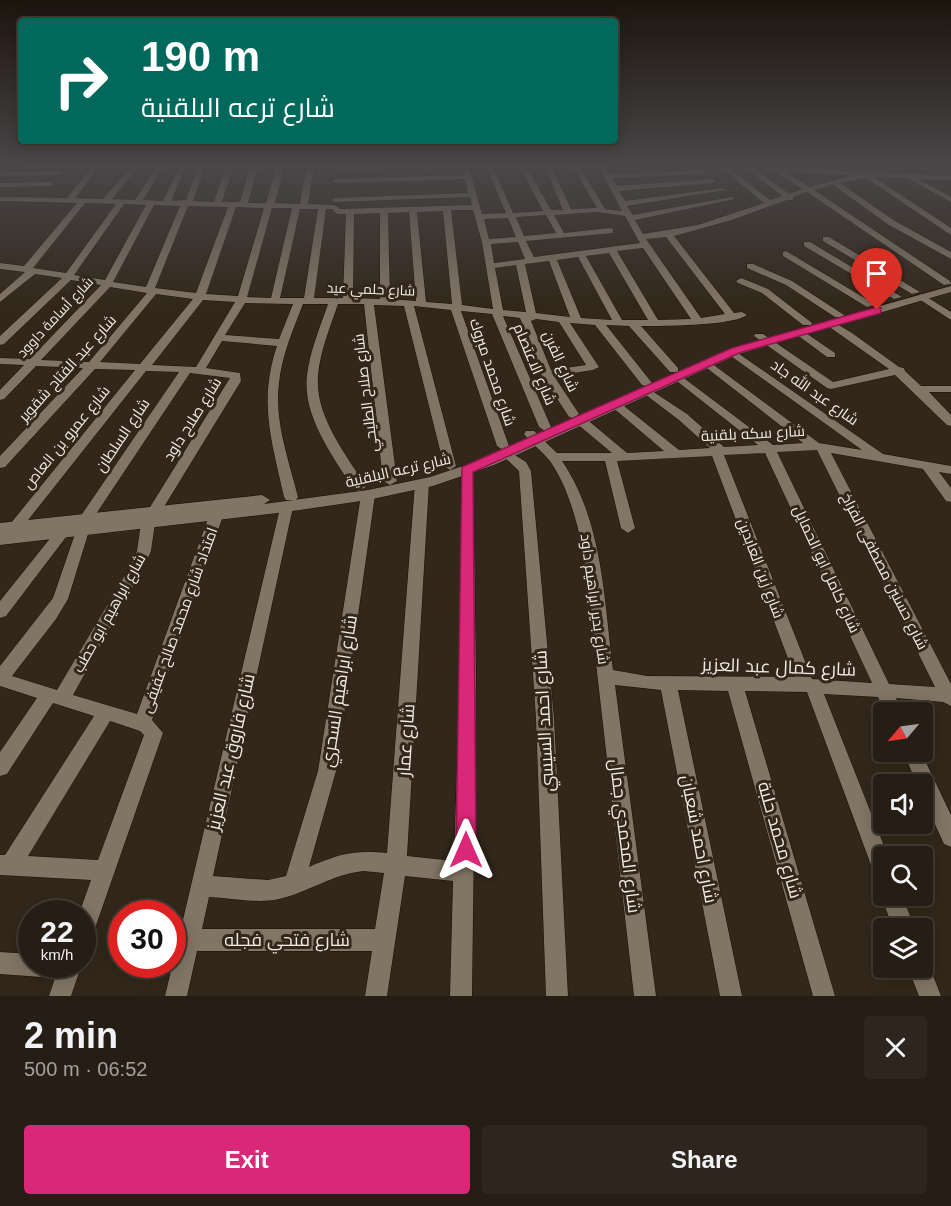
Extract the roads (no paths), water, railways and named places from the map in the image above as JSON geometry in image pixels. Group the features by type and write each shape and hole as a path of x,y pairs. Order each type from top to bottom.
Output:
{"street":[{"path":"0,298 29,271 73,213"},
{"path":"0,342 69,277 113,213"},
{"name":"شارع أسامة داوود","path":"0,398 108,283 146,213"},
{"name":"شارع عبد الفتاح شقوير","path":"0,464 91,366 152,291 183,213"},
{"name":"شارع عمرو بن العاص","path":"16,526 200,297 229,213"},
{"name":"شارع السلطان","path":"0,679 60,599 84,525 192,370 218,338 242,299 267,213"},
{"path":"275,300 298,213"},
{"path":"289,502 272,412 273,383 284,343 304,300 321,213"},
{"path":"348,302 350,213"},
{"path":"384,213 385,303"},
{"path":"413,213 421,304"},
{"name":"شارع محمد مبروك","path":"447,213 456,308 505,450"},
{"name":"شارع الاعتصام","path":"479,213 491,266 498,314 545,427"},
{"path":"480,217 538,213"},
{"path":"546,213 563,256"},
{"path":"548,213 610,231"},
{"path":"576,213 607,250 655,324"},
{"path":"486,242 556,236 596,213"},
{"path":"618,213 629,216 644,213"},
{"path":"491,266 607,250 740,213"},
{"path":"841,213 950,285"},
{"path":"879,213 951,256"},
{"path":"925,213 951,232"},
{"path":"512,215 531,261"},
{"path":"629,216 643,241 698,321"},
{"name":"شارع حلمي عيد","path":"0,266 200,297 408,303 529,318 599,323 655,324 737,316 668,234"},
{"path":"826,239 951,317"},
{"path":"807,244 897,297"},
{"path":"581,254 619,323"},
{"path":"786,254 870,305"},
{"path":"552,258 577,321"},
{"name":"شارع الفرن","path":"520,262 529,318 547,374 577,417 617,457"},
{"path":"750,266 785,280 836,319 922,389 951,422"},
{"path":"756,287 785,280"},
{"path":"741,281 756,287 831,355"},
{"name":"شارع ترعه البلقنية","path":"0,528 84,525 151,518 289,502 422,483 505,450 676,373 762,338 950,285"},
{"name":"شارع ترعه البلقنية","path":"836,319 897,297 919,295"},
{"path":"334,301 314,371 313,399 317,413 364,491"},
{"name":"شارع صلاح الطليحي","path":"369,302 390,481"},
{"path":"408,303 458,468 465,872 461,996"},
{"path":"547,374 593,367 563,320"},
{"path":"599,323 646,387 683,417 718,451"},
{"path":"633,324 676,373 769,448"},
{"path":"218,338 284,343"},
{"path":"762,338 831,386 900,370"},
{"name":"شارع ترعه البلقنية","path":"676,373 707,363 762,338"},
{"name":"شارع عبد الله جاد","path":"732,352 880,457"},
{"path":"0,361 192,370"},
{"path":"707,363 818,447"},
{"name":"شارع صلاح داود","path":"151,518 237,377 233,373 192,370"},
{"name":"شارع ترعه البلقنية","path":"534,437 545,427 615,404 646,387"},
{"path":"922,389 951,388"},
{"path":"615,404 675,453"},
{"path":"534,437 555,457"},
{"name":"شارع سكه بلقنية","path":"555,457 617,457 818,447 951,470"},
{"name":"شارع حسنين مصطفى الفراخ","path":"818,447 950,697"},
{"name":"شارع كامل ابو الحمايل","path":"769,448 889,702"},
{"name":"شارع احمد السيسي","path":"505,450 525,471 530,520 544,718 557,996"},
{"name":"شارع زين العابدين","path":"718,451 873,846"},
{"name":"شارع بدير ابراهيم داود","path":"555,457 576,499 588,540 606,676"},
{"path":"617,457 628,528"},
{"path":"927,465 951,498"},
{"name":"شارع ترعه البلقنية","path":"364,491 390,481 458,468"},
{"name":"شارع عمار","path":"376,996 396,864 422,483"},
{"name":"شارع ابراهيم السحري","path":"294,883 327,771 364,491"},
{"name":"شارع ترعه البلقنية","path":"151,518 216,516 289,502"},
{"name":"شارع فاروق عبد العزيز","path":"176,996 289,502"},
{"name":"امتداد شارع محمد صالح عفيفى","path":"142,724 216,516"},
{"name":"شارع ابراهيم ابو حطب","path":"0,768 55,697 138,565 144,551 151,518"},
{"name":"شارع ترعه البلقنية","path":"0,539 61,534 84,525"},
{"path":"0,612 61,534"},
{"name":"شارع كمال عبد العزيز","path":"606,676 626,681 810,685 950,697"},
{"name":"شارع المحمدي جمال","path":"606,676 645,996"},
{"path":"0,679 150,727 153,737 94,900"},
{"name":"شارع احمد شعبان","path":"668,683 730,996"},
{"name":"شارع محمد حلبة","path":"735,684 824,996"},
{"path":"5,865 106,713"},
{"path":"917,762 951,837"},
{"path":"201,886 268,890 294,883 344,863 363,861 465,872"},
{"path":"5,865 105,870"},
{"name":"شارع فتحي فجله","path":"189,940 385,940"},
{"path":"0,963 18,964"},
{"path":"60,996 67,978"},
{"path":"923,978 930,996"}]}
